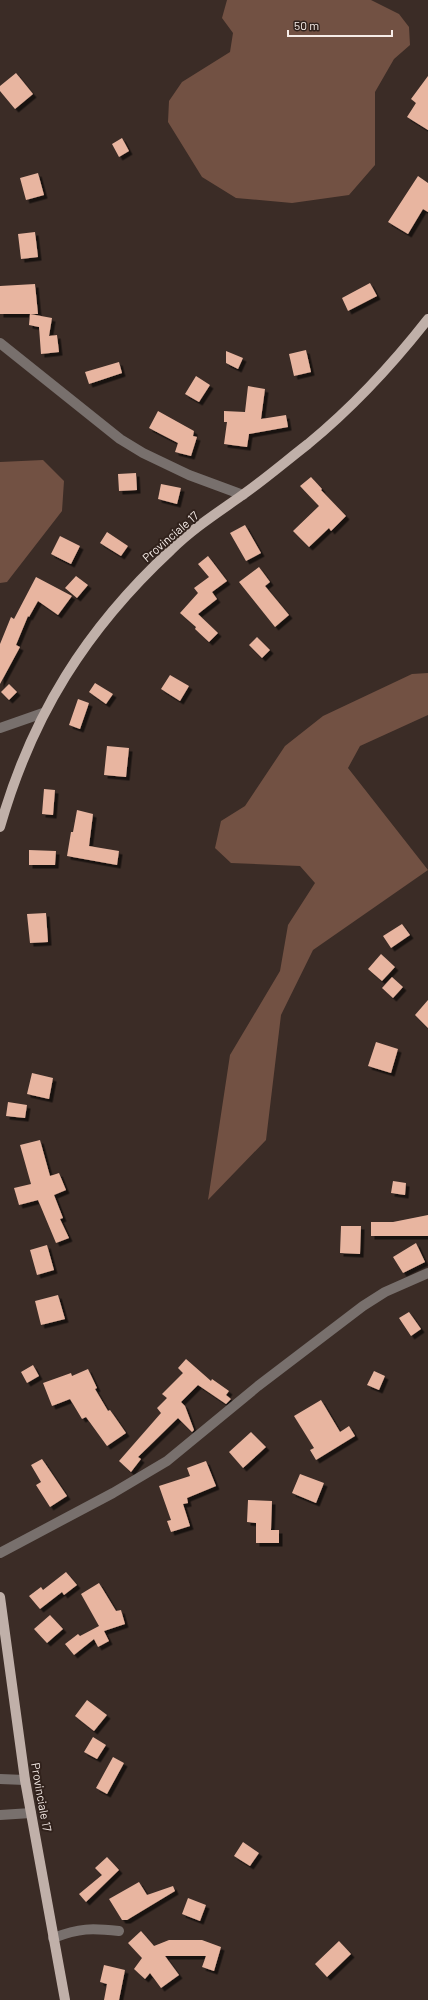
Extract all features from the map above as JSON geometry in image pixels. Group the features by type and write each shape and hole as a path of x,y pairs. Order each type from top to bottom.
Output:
{"main road":[{"name":"Provinciale 17","path":"0,827 12,786 43,713 89,641 108,616 140,580 172,549 206,520 242,495 310,442 356,402 398,357 428,319"},
{"name":"Provinciale 17","path":"0,1597 25,1780 65,2000"}],"street":[{"path":"0,343 132,446 189,475 242,495"},
{"path":"0,728 43,713"},
{"path":"0,1553 106,1497 167,1461 258,1386 363,1306 385,1292 428,1273"},
{"path":"0,1779 25,1780"},
{"path":"0,1815 31,1813"},
{"path":"53,1938 73,1931 93,1928 119,1932"}],"shaded area":[{"path":"227,0 371,0 399,14 409,27 410,45 394,59 375,92 375,165 349,195 292,203 236,198 202,177 168,122 169,101 182,82 230,52 233,33 222,18"},
{"path":"43,460 64,481 62,511 7,582 0,583 0,462"},
{"path":"428,673 428,715 360,746 348,768 428,870 313,950 281,1015 266,1140 208,1200 230,1055 280,971 288,925 315,883 300,866 231,863 215,848 221,821 245,806 285,746 323,716 412,674"}],"building":[{"path":"16,73 33,94 15,109 0,91 0,86"},
{"path":"428,76 428,130 407,117 416,103 411,99"},
{"path":"122,138 129,151 119,157 112,144"},
{"path":"38,173 44,195 26,200 20,178"},
{"path":"418,176 428,183 428,212 423,209 408,234 388,222"},
{"path":"35,232 38,257 21,259 18,234"},
{"path":"370,283 377,296 348,311 342,298"},
{"path":"35,284 38,314 0,314 0,286"},
{"path":"30,314 52,318 49,336 57,335 59,352 41,354 39,327 29,325"},
{"path":"306,350 311,372 294,376 289,354"},
{"path":"226,351 243,358 238,369 226,363"},
{"path":"119,362 122,373 89,384 85,372"},
{"path":"196,376 210,385 199,402 185,394"},
{"path":"248,386 265,389 261,419 286,415 288,427 249,434 247,447 224,444 227,422 224,422 224,411 245,412"},
{"path":"158,411 194,431 193,436 197,437 191,456 175,452 178,443 149,428"},
{"path":"136,473 137,490 119,491 118,474"},
{"path":"311,477 322,489 321,490 346,516 331,531 329,528 309,547 293,531 319,506 300,486"},
{"path":"161,484 181,488 177,504 158,499"},
{"path":"245,525 261,553 246,561 230,533"},
{"path":"107,532 128,546 121,556 100,543"},
{"path":"60,536 80,546 71,564 51,554"},
{"path":"208,556 227,581 212,592 217,599 198,614 218,633 209,642 195,629 196,627 180,613 198,593 194,588 209,577 198,564"},
{"path":"259,567 270,582 265,586 289,615 275,627 239,582"},
{"path":"76,576 88,585 77,598 65,588"},
{"path":"36,577 72,596 58,615 38,601 29,617 28,616 16,645 20,647 0,684 0,644 11,617 14,619"},
{"path":"257,637 270,650 262,658 249,645"},
{"path":"170,675 189,686 180,701 161,689"},
{"path":"95,683 113,694 106,704 89,692"},
{"path":"9,684 17,692 9,700 1,692"},
{"path":"78,699 89,703 80,729 69,725"},
{"path":"107,746 129,748 126,777 104,775"},
{"path":"44,789 55,790 53,815 42,814"},
{"path":"77,810 93,814 89,846 119,851 117,865 67,856"},
{"path":"29,850 56,851 55,865 29,865"},
{"path":"46,913 48,942 30,943 27,914"},
{"path":"402,924 410,935 391,948 383,936"},
{"path":"381,954 395,967 382,981 368,969"},
{"path":"392,977 403,987 393,998 382,988"},
{"path":"428,1000 428,1028 415,1015"},
{"path":"376,1042 398,1049 391,1073 368,1066"},
{"path":"32,1073 53,1078 49,1099 27,1094"},
{"path":"8,1102 27,1105 25,1118 6,1116"},
{"path":"40,1140 50,1176 59,1173 66,1190 54,1195 63,1218 60,1219 69,1238 56,1243 38,1200 19,1205 14,1188 31,1184 20,1145"},
{"path":"393,1181 406,1183 405,1195 391,1193"},
{"path":"428,1215 428,1236 371,1236 371,1222 393,1222"},
{"path":"341,1226 361,1226 360,1254 340,1253"},
{"path":"416,1243 425,1262 403,1273 393,1257"},
{"path":"47,1245 54,1270 37,1275 30,1250"},
{"path":"58,1295 65,1319 41,1325 35,1301"},
{"path":"409,1312 421,1329 411,1336 399,1318"},
{"path":"186,1359 211,1381 212,1379 229,1391 226,1395 231,1399 226,1404 198,1385 181,1402 185,1406 194,1430 192,1432 178,1418 138,1457 141,1459 131,1472 119,1461 161,1413 157,1408 167,1398 162,1394 183,1373 178,1368"},
{"path":"33,1365 39,1376 27,1383 21,1372"},
{"path":"88,1369 97,1388 95,1389 108,1411 110,1410 126,1433 107,1446 86,1417 82,1419 70,1399 52,1406 43,1383 71,1373 72,1376"},
{"path":"374,1371 385,1376 379,1390 367,1385"},
{"path":"321,1400 340,1432 349,1426 355,1436 316,1460 310,1450 314,1448 294,1416"},
{"path":"251,1432 266,1447 243,1468 229,1452"},
{"path":"42,1459 67,1496 50,1507 36,1485 41,1482 31,1465"},
{"path":"206,1461 216,1486 187,1498 188,1503 183,1504 190,1526 171,1532 167,1521 171,1520 159,1486 190,1476 187,1468"},
{"path":"300,1474 324,1483 316,1503 292,1493"},
{"path":"248,1500 272,1501 271,1530 279,1530 279,1543 256,1543 256,1523 247,1522"},
{"path":"66,1572 77,1585 64,1595 62,1592 40,1609 29,1596 41,1587 43,1590"},
{"path":"99,1583 116,1611 121,1610 125,1624 104,1631 109,1641 98,1647 94,1639 74,1655 65,1644 78,1634 80,1636 99,1626 81,1594"},
{"path":"50,1615 63,1629 47,1643 34,1629"},
{"path":"87,1700 107,1715 94,1731 75,1716"},
{"path":"93,1737 106,1745 97,1759 84,1752"},
{"path":"113,1757 124,1763 107,1794 96,1788"},
{"path":"243,1842 259,1853 250,1866 234,1856"},
{"path":"107,1857 119,1870 86,1902 79,1894 102,1875 95,1868"},
{"path":"139,1882 147,1895 173,1886 175,1891 127,1920 122,1920 109,1899"},
{"path":"188,1898 206,1905 200,1921 182,1914"},
{"path":"141,1931 154,1946 169,1940 202,1940 221,1947 214,1971 202,1967 206,1956 165,1956 179,1975 161,1988 150,1973 145,1979 134,1969 142,1958 128,1943"},
{"path":"339,1941 351,1954 327,1977 315,1964"},
{"path":"104,1965 125,1970 119,2000 104,2000 107,1984 100,1982"}]}
